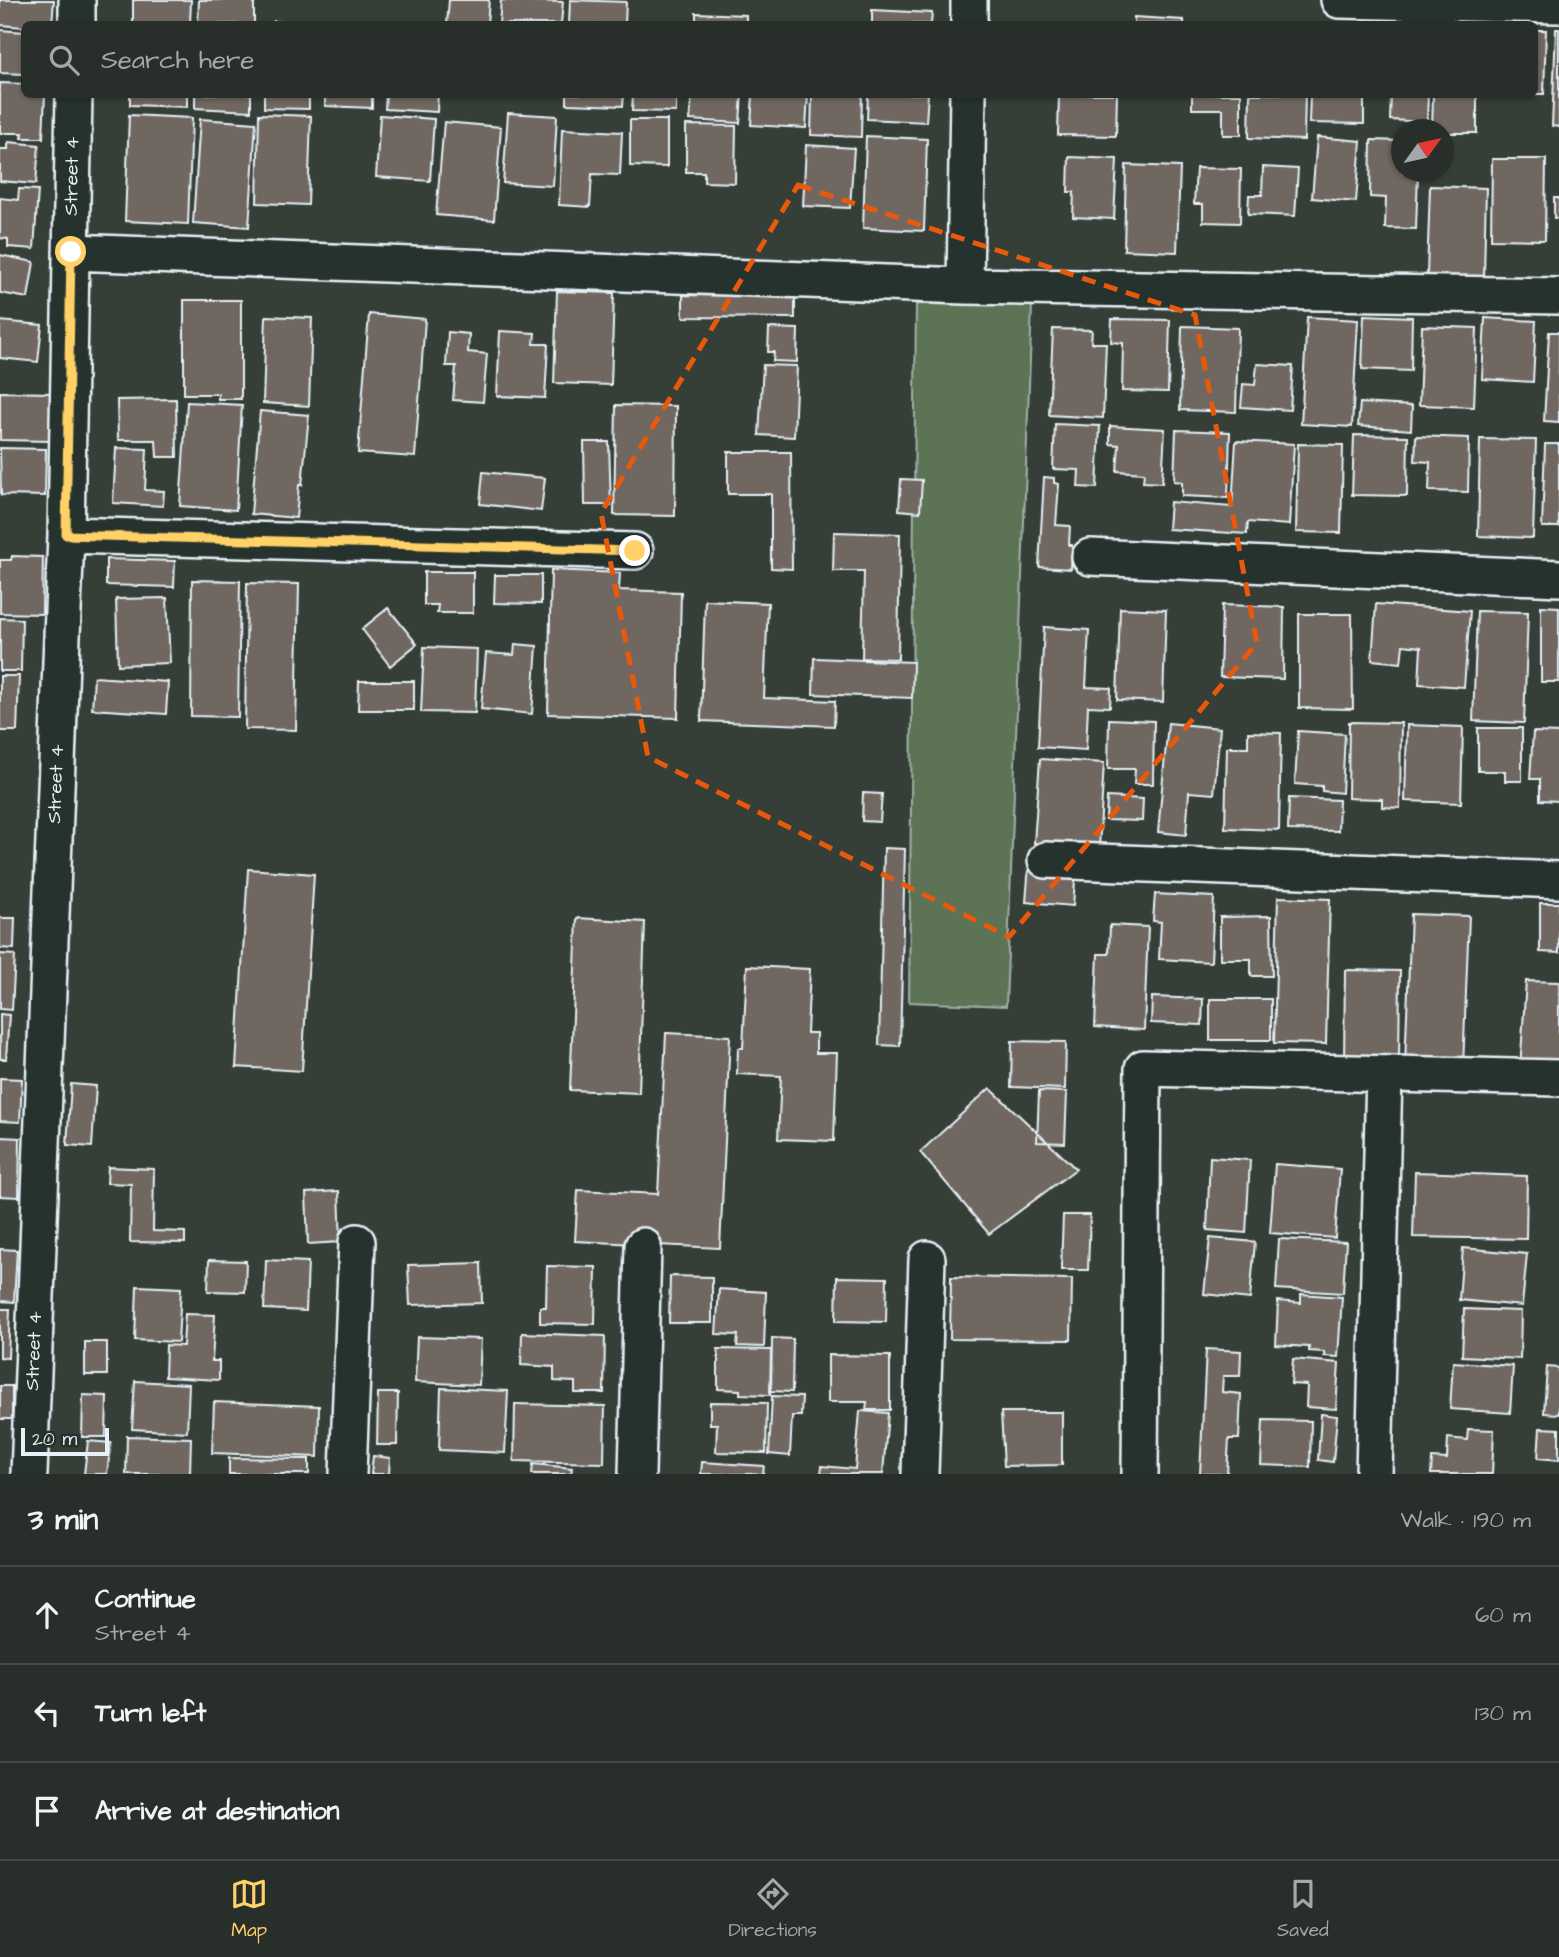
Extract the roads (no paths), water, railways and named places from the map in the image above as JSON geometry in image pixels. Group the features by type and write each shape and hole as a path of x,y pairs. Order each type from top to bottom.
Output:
{"street":[{"path":"77,21 78,0"},
{"path":"969,0 969,21"},
{"path":"1339,0 1559,5"},
{"name":"Street 4","path":"29,1474 66,535 74,98"},
{"path":"965,286 968,98"},
{"path":"71,252 965,286 1559,296"},
{"path":"66,535 635,551"},
{"path":"1090,557 1559,578"},
{"path":"1046,860 1559,880"},
{"path":"1140,1474 1143,1068 1559,1078"},
{"path":"1374,1474 1384,1074"},
{"path":"348,1474 357,1242"},
{"path":"637,1474 643,1246"},
{"path":"920,1474 927,1259"}]}
